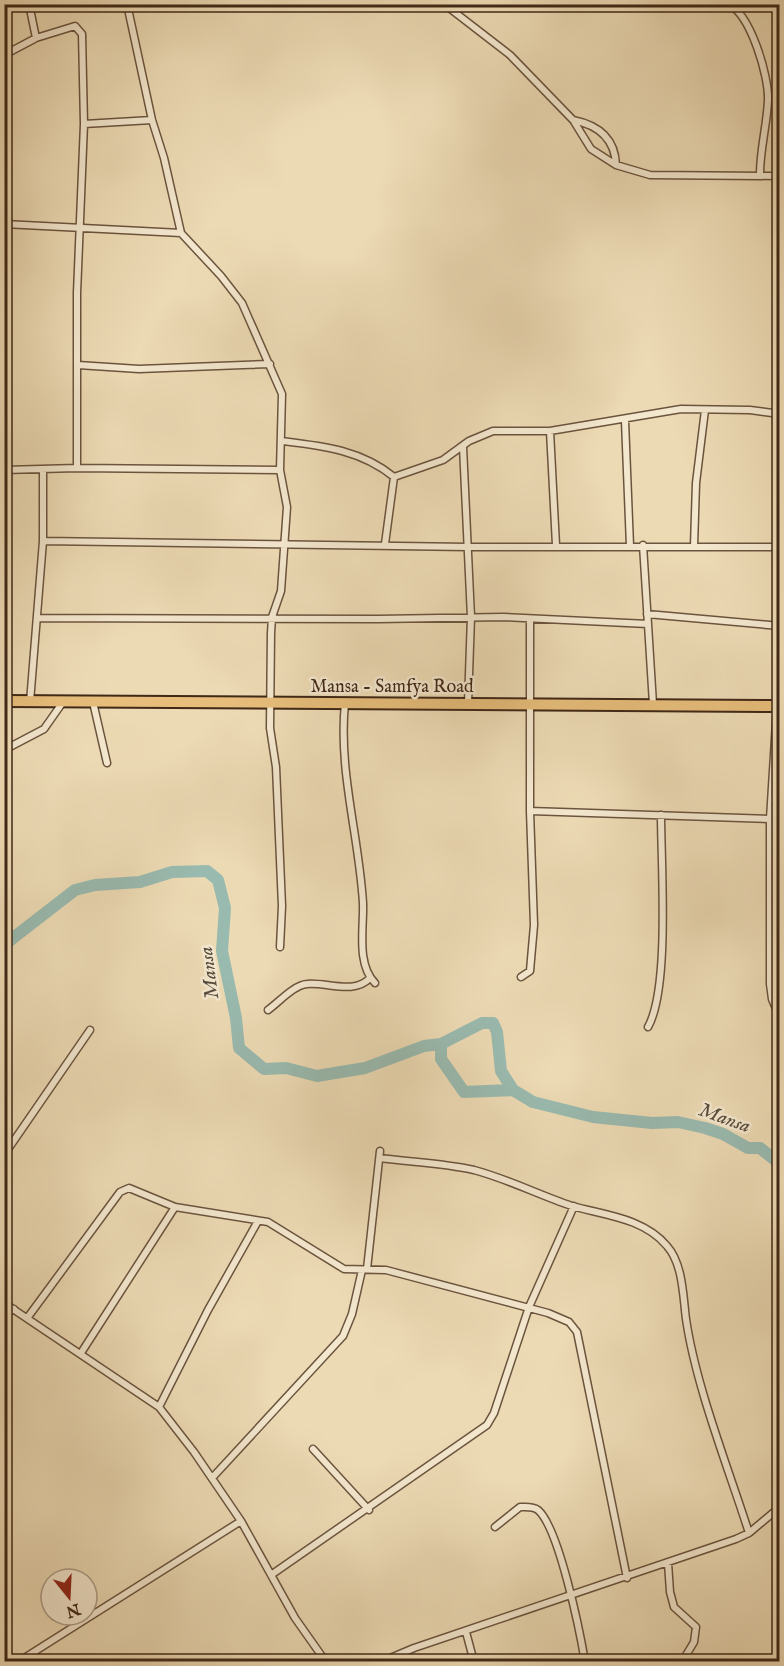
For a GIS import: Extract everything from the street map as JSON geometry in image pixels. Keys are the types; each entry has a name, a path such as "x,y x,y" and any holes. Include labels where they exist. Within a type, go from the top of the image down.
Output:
{"main road":[{"name":"Mansa - Samfya Road","path":"4,702 778,706"}],"street":[{"path":"28,4 36,38"},
{"path":"126,4 152,120 164,159 181,233 236,294 282,394 280,470 287,507 281,591 272,617 270,728 276,767 282,906 280,947"},
{"path":"444,4 510,55 572,119 591,149 616,165 650,175 760,174 780,176"},
{"path":"728,4 742,15 762,64 768,87 760,174"},
{"path":"4,55 36,38 75,26 82,34 84,124 80,226 77,468"},
{"path":"572,119 595,127 604,134 615,152 616,165"},
{"path":"84,124 152,120"},
{"path":"4,225 80,226 122,232 181,233"},
{"path":"78,365 150,369 270,364"},
{"path":"694,546 696,483 705,410"},
{"path":"282,441 332,447 353,453 394,477 443,460 469,441 493,431 550,431 625,421 657,412 750,410 780,414"},
{"path":"625,421 630,546"},
{"path":"550,431 556,545"},
{"path":"463,447 471,617 468,703"},
{"path":"4,470 77,468 280,470"},
{"path":"30,702 43,541 43,470"},
{"path":"385,544 394,477"},
{"path":"43,541 385,544 468,547 643,545 780,547"},
{"path":"643,545 653,704"},
{"path":"647,614 780,626"},
{"path":"36,618 471,617 648,624"},
{"path":"521,977 530,971 533,951 530,619"},
{"path":"4,750 44,729 63,702"},
{"path":"93,702 107,763"},
{"path":"268,1010 296,988 306,984 346,986 372,980 363,943 358,842 344,758 345,702"},
{"path":"778,706 770,819 770,984 772,999 780,1018"},
{"path":"530,811 770,819"},
{"path":"648,1027 656,1007 662,929 661,815"},
{"path":"4,1155 90,1030"},
{"path":"212,1478 343,1336 352,1314 364,1270 380,1155 474,1170 574,1206 618,1216 656,1236 667,1245 675,1258 688,1330 700,1379 749,1533"},
{"path":"28,1317 120,1192 129,1188 175,1207 277,1225 337,1266 386,1270 529,1307 569,1322 577,1332 627,1578"},
{"path":"271,1575 369,1510 487,1425 494,1413 529,1307 574,1206"},
{"path":"81,1353 175,1207"},
{"path":"159,1407 208,1310 258,1221"},
{"path":"4,1303 159,1407 241,1521 304,1632 326,1662"},
{"path":"4,1315 14,1309"},
{"path":"313,1449 369,1510"},
{"path":"495,1527 520,1507 532,1507 539,1511 554,1542 572,1596 585,1662"},
{"path":"381,1662 414,1648 627,1578 749,1533 780,1507"},
{"path":"18,1662 241,1521"},
{"path":"668,1563 670,1592 674,1607 696,1628 694,1642 682,1662"},
{"path":"466,1632 474,1662"}],"waterway":[{"name":"Mansa","path":"4,945 75,890 95,885 140,882 172,872 207,871 218,880 225,908 222,951 236,1018 239,1048 264,1069 286,1068 317,1076 365,1068 424,1046 441,1044 482,1023 493,1023 497,1032 501,1071 513,1090 533,1102 593,1117 652,1123 678,1122 705,1128 723,1134 748,1148 760,1148 780,1164"},
{"name":"Mansa","path":"441,1044 441,1059 464,1092 513,1090"}]}
